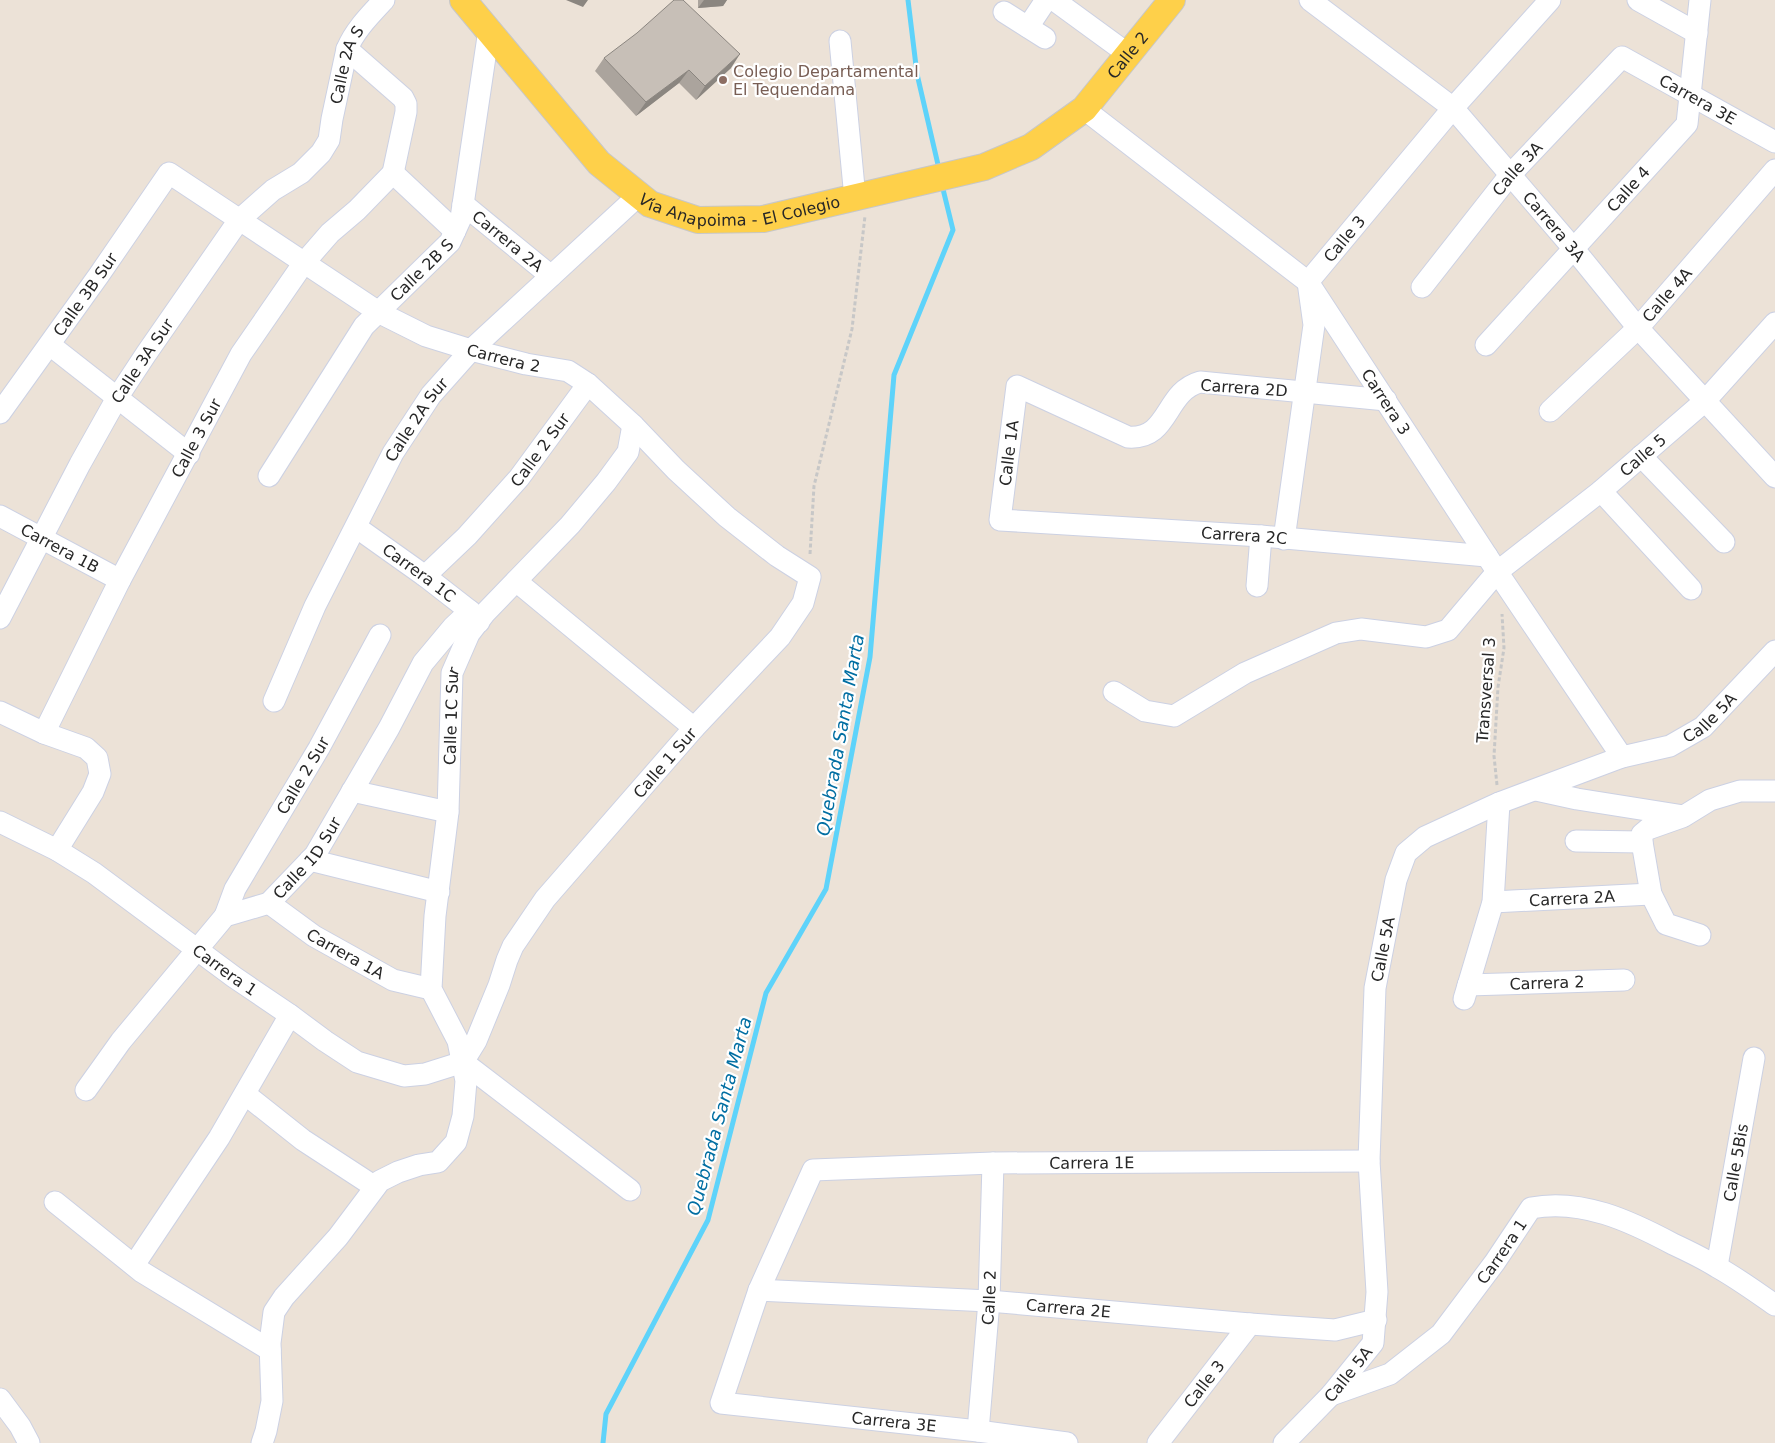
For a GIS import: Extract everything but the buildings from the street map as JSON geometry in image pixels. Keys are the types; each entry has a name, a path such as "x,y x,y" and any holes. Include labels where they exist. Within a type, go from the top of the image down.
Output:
{"main road":[{"name":"Vía Anapoima - El Colegio","path":"463,0 599,163 650,204 698,220 763,219 984,167 1030,147 1084,109"},
{"name":"Calle 2","path":"1084,109 1172,0"}],"street":[{"name":"Calle 2A S","path":"329,140 347,49 359,28 384,0"},
{"path":"1004,12 1036,32 1046,0"},
{"path":"1054,0 1128,54"},
{"name":"Carrera 3A","path":"1310,0 1453,108 1573,248 1638,328 1775,477"},
{"name":"Calle 3","path":"1308,282 1453,108 1550,0"},
{"path":"1638,0 1696,33"},
{"name":"Calle 4","path":"1486,345 1687,124 1700,0"},
{"name":"Calle 2B S","path":"269,476 364,326 380,313 450,242 461,218 489,30"},
{"path":"840,41 861,197"},
{"path":"347,49 403,98 406,104 393,174"},
{"name":"Carrera 3E","path":"1622,58 1775,142"},
{"name":"Calle 3A","path":"1422,287 1510,175 1622,58"},
{"name":"Carrera 3","path":"1084,109 1308,282 1495,569 1622,757"},
{"name":"Calle 3A Sur","path":"0,618 117,398 239,220 273,190 301,173 321,153 329,140"},
{"name":"Calle 4A","path":"1550,411 1638,328 1775,170"},
{"name":"Carrera 2","path":"169,173 303,264 380,313 426,336 526,364 568,370 588,384 633,425 676,470 728,517 777,556 810,577"},
{"name":"Calle 3B Sur","path":"0,414 169,173"},
{"name":"Carrera 2A","path":"393,174 455,231"},
{"name":"Calle 3 Sur","path":"44,733 120,580 242,354 303,264 330,233 357,210 393,174"},
{"name":"Calle 2A Sur","path":"274,701 315,606 394,453 431,395 471,350 639,195"},
{"name":"Carrera 2A","path":"463,204 551,276"},
{"path":"1284,539 1314,325 1308,282"},
{"name":"Calle 5","path":"1114,692 1145,711 1174,716 1245,673 1336,633 1362,629 1426,637 1448,630 1495,569 1601,491 1705,401 1775,323"},
{"path":"50,345 189,454"},
{"name":"Carrera 2D","path":"1017,386 1128,436 1139,438 1153,432 1180,395 1190,385 1200,382 1386,400"},
{"name":"Calle 2 Sur","path":"425,576 467,536 519,478 588,384"},
{"name":"Calle 1A","path":"1000,520 1017,386"},
{"name":"Calle 1C Sur","path":"431,989 435,916 448,812 452,673 470,634 474,617 516,581 570,525 606,482 628,452 633,425"},
{"path":"1641,456 1724,542"},
{"path":"1601,491 1691,590"},
{"name":"Carrera 1B","path":"0,516 120,580"},
{"name":"Carrera 2C","path":"1000,520 1261,536 1495,569"},
{"name":"Carrera 1C","path":"356,527 425,576 474,617"},
{"path":"1257,586 1261,536"},
{"name":"Calle 1 Sur","path":"463,1062 476,1041 514,946 545,899 694,728 780,637 802,602 810,577"},
{"path":"516,581 694,728"},
{"name":"Calle 1D Sur","path":"225,916 269,903 310,860 389,728 423,663 453,627 474,617"},
{"name":"Calle 2 Sur","path":"225,916 236,889 318,748 380,635"},
{"name":"Calle 5A","path":"1284,1443 1331,1395 1373,1343 1377,1292 1369,1161 1374,988 1396,880 1406,853 1425,837 1499,803 1622,757 1670,746 1703,727 1775,651"},
{"path":"0,712 44,733 86,748 97,758 100,774 93,792 58,850"},
{"path":"1536,790 1577,799 1684,816"},
{"path":"1700,935 1666,924 1651,894 1642,834 1648,829 1684,816 1710,800 1740,791 1775,791"},
{"path":"352,792 448,812"},
{"path":"1493,902 1499,803"},
{"name":"Carrera 1","path":"0,822 58,850 94,873 234,977 358,1062 404,1076 425,1074 463,1062"},
{"path":"1576,841 1642,842"},
{"path":"310,860 439,892"},
{"name":"Carrera 2A","path":"1493,902 1651,894"},
{"name":"Carrera 2","path":"1493,902 1466,992 1624,980"},
{"name":"Carrera 1A","path":"269,903 314,936 393,980 431,989"},
{"path":"86,1090 122,1041 225,916"},
{"path":"262,1443 272,1401 270,1350 274,1312 284,1297 338,1237 380,1181 419,1165 438,1162 456,1142 463,1116 466,1081 463,1062 458,1041 431,989"},
{"path":"134,1265 214,1146 290,1015"},
{"name":"Calle 5Bis","path":"1717,1266 1754,1058"},
{"path":"463,1062 630,1190"},
{"path":"245,1094 303,1140 376,1188"},
{"name":"Carrera 1E","path":"759,1290 813,1170 993,1163 1369,1161"},
{"name":"Calle 2","path":"978,1431 989,1301 993,1163"},
{"path":"55,1202 142,1272 270,1350"},
{"name":"Carrera 1","path":"1331,1395 1390,1374 1441,1334 1495,1262 1531,1208 1545,1205 1611,1214 1639,1226 1717,1266 1775,1305"},
{"name":"Carrera 3E","path":"759,1290 721,1403 978,1431 1067,1443"},
{"name":"Carrera 2E","path":"759,1290 989,1301 1335,1330 1376,1320"},
{"name":"Calle 3","path":"1158,1443 1250,1324"},
{"path":"0,1399 20,1426 29,1443"}],"path":[{"path":"810,577 814,486 852,329 861,197"},
{"name":"Transversal 3","path":"1495,569 1504,648 1498,687 1494,756 1499,803"}],"waterway":[{"name":"Quebrada Santa Marta","path":"908,0 917,74 939,169"},
{"name":"Quebrada Santa Marta","path":"603,1443 606,1414 708,1220 766,993 826,889 870,657 894,375 953,230 942,185"}],"place":[{"name":"Colegio Departamental El Tequendama","path":"723,80"}]}
